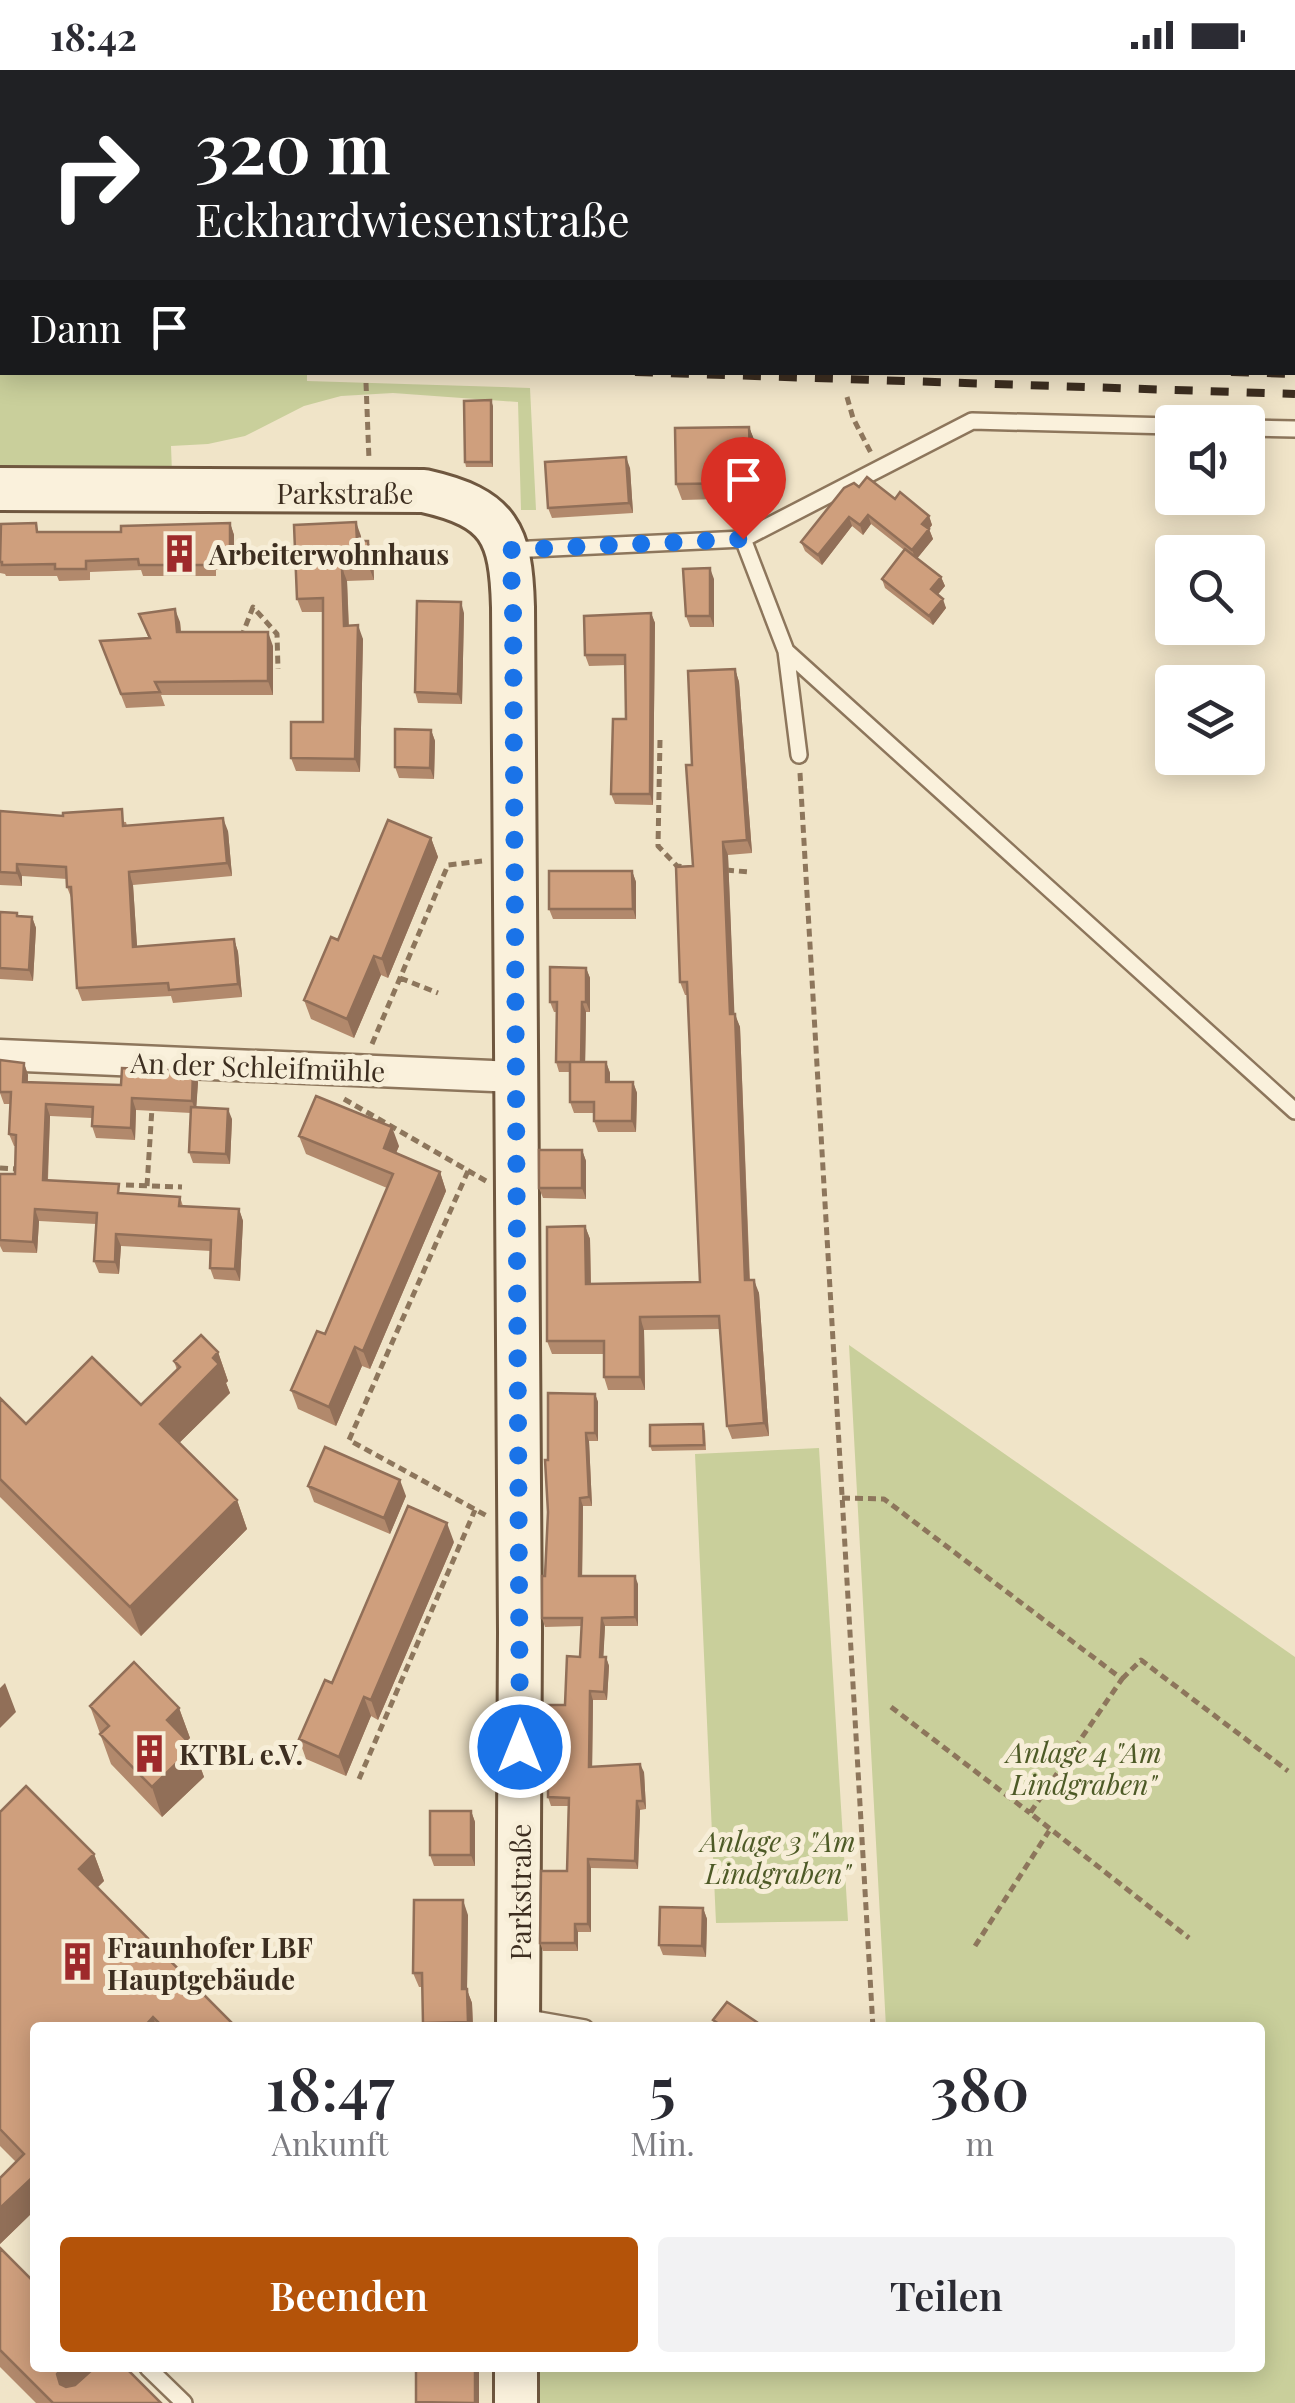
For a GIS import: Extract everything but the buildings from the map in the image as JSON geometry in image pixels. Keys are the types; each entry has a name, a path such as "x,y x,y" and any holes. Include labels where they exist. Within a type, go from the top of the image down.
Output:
{"street":[{"name":"Parkstraße","path":"0,490 424,490 482,514 503,536 510,550 519,1530 518,2022"},
{"name":"An der Schleifmühle","path":"0,1055 516,1077"},
{"path":"516,2372 516,2403"}],"lane":[{"path":"510,550 743,539 972,422 1155,426"},
{"path":"1265,428 1295,429"},
{"path":"743,539 786,651 799,755"},
{"path":"786,651 1295,1112"},
{"path":"152,2372 184,2403"}],"path":[{"path":"366,382 368,420"},
{"path":"847,397 878,468"},
{"path":"224,639 240,639 253,607 277,634 278,670"},
{"path":"660,740 658,846 678,866 695,868"},
{"path":"799,755 873,2022"},
{"path":"368,1070 370,1049 448,865 514,856"},
{"path":"713,869 749,872"},
{"path":"400,978 438,993"},
{"path":"339,1096 516,1198"},
{"path":"147,1186 151,1110 160,1098"},
{"path":"0,1168 17,1169"},
{"path":"468,1171 350,1440 475,1510 519,1530"},
{"path":"126,1185 182,1188"},
{"path":"842,1498 884,1499 1122,1679"},
{"path":"359,1779 475,1510"},
{"path":"1030,1813 1122,1679 1141,1660 1288,1771"},
{"path":"891,1707 1189,1938"},
{"path":"974,1946 1049,1831"}],"green space":[{"path":"0,375 307,375 307,381 530,388 536,510 521,510 518,402 393,393 341,396 304,406 245,436 171,446 172,473 0,474"},
{"name":"Anlage 4 \"Am Lindgraben\"","path":"849,1345 1295,1657 1295,2403 531,2403 532,2372 1265,2372 1265,2022 886,2022"},
{"name":"Anlage 3 \"Am Lindgraben\"","path":"819,1448 848,1921 716,1923 695,1454"}],"railway":[{"path":"725,375 1295,394"}],"place":[{"name":"Arbeiterwohnhaus","path":"179,553"},
{"name":"KTBL e.V.","path":"149,1753"},
{"name":"Fraunhofer LBF Hauptgebäude","path":"77,1962"}],"route":[{"path":"520,1747 510,550 743,539"}]}
